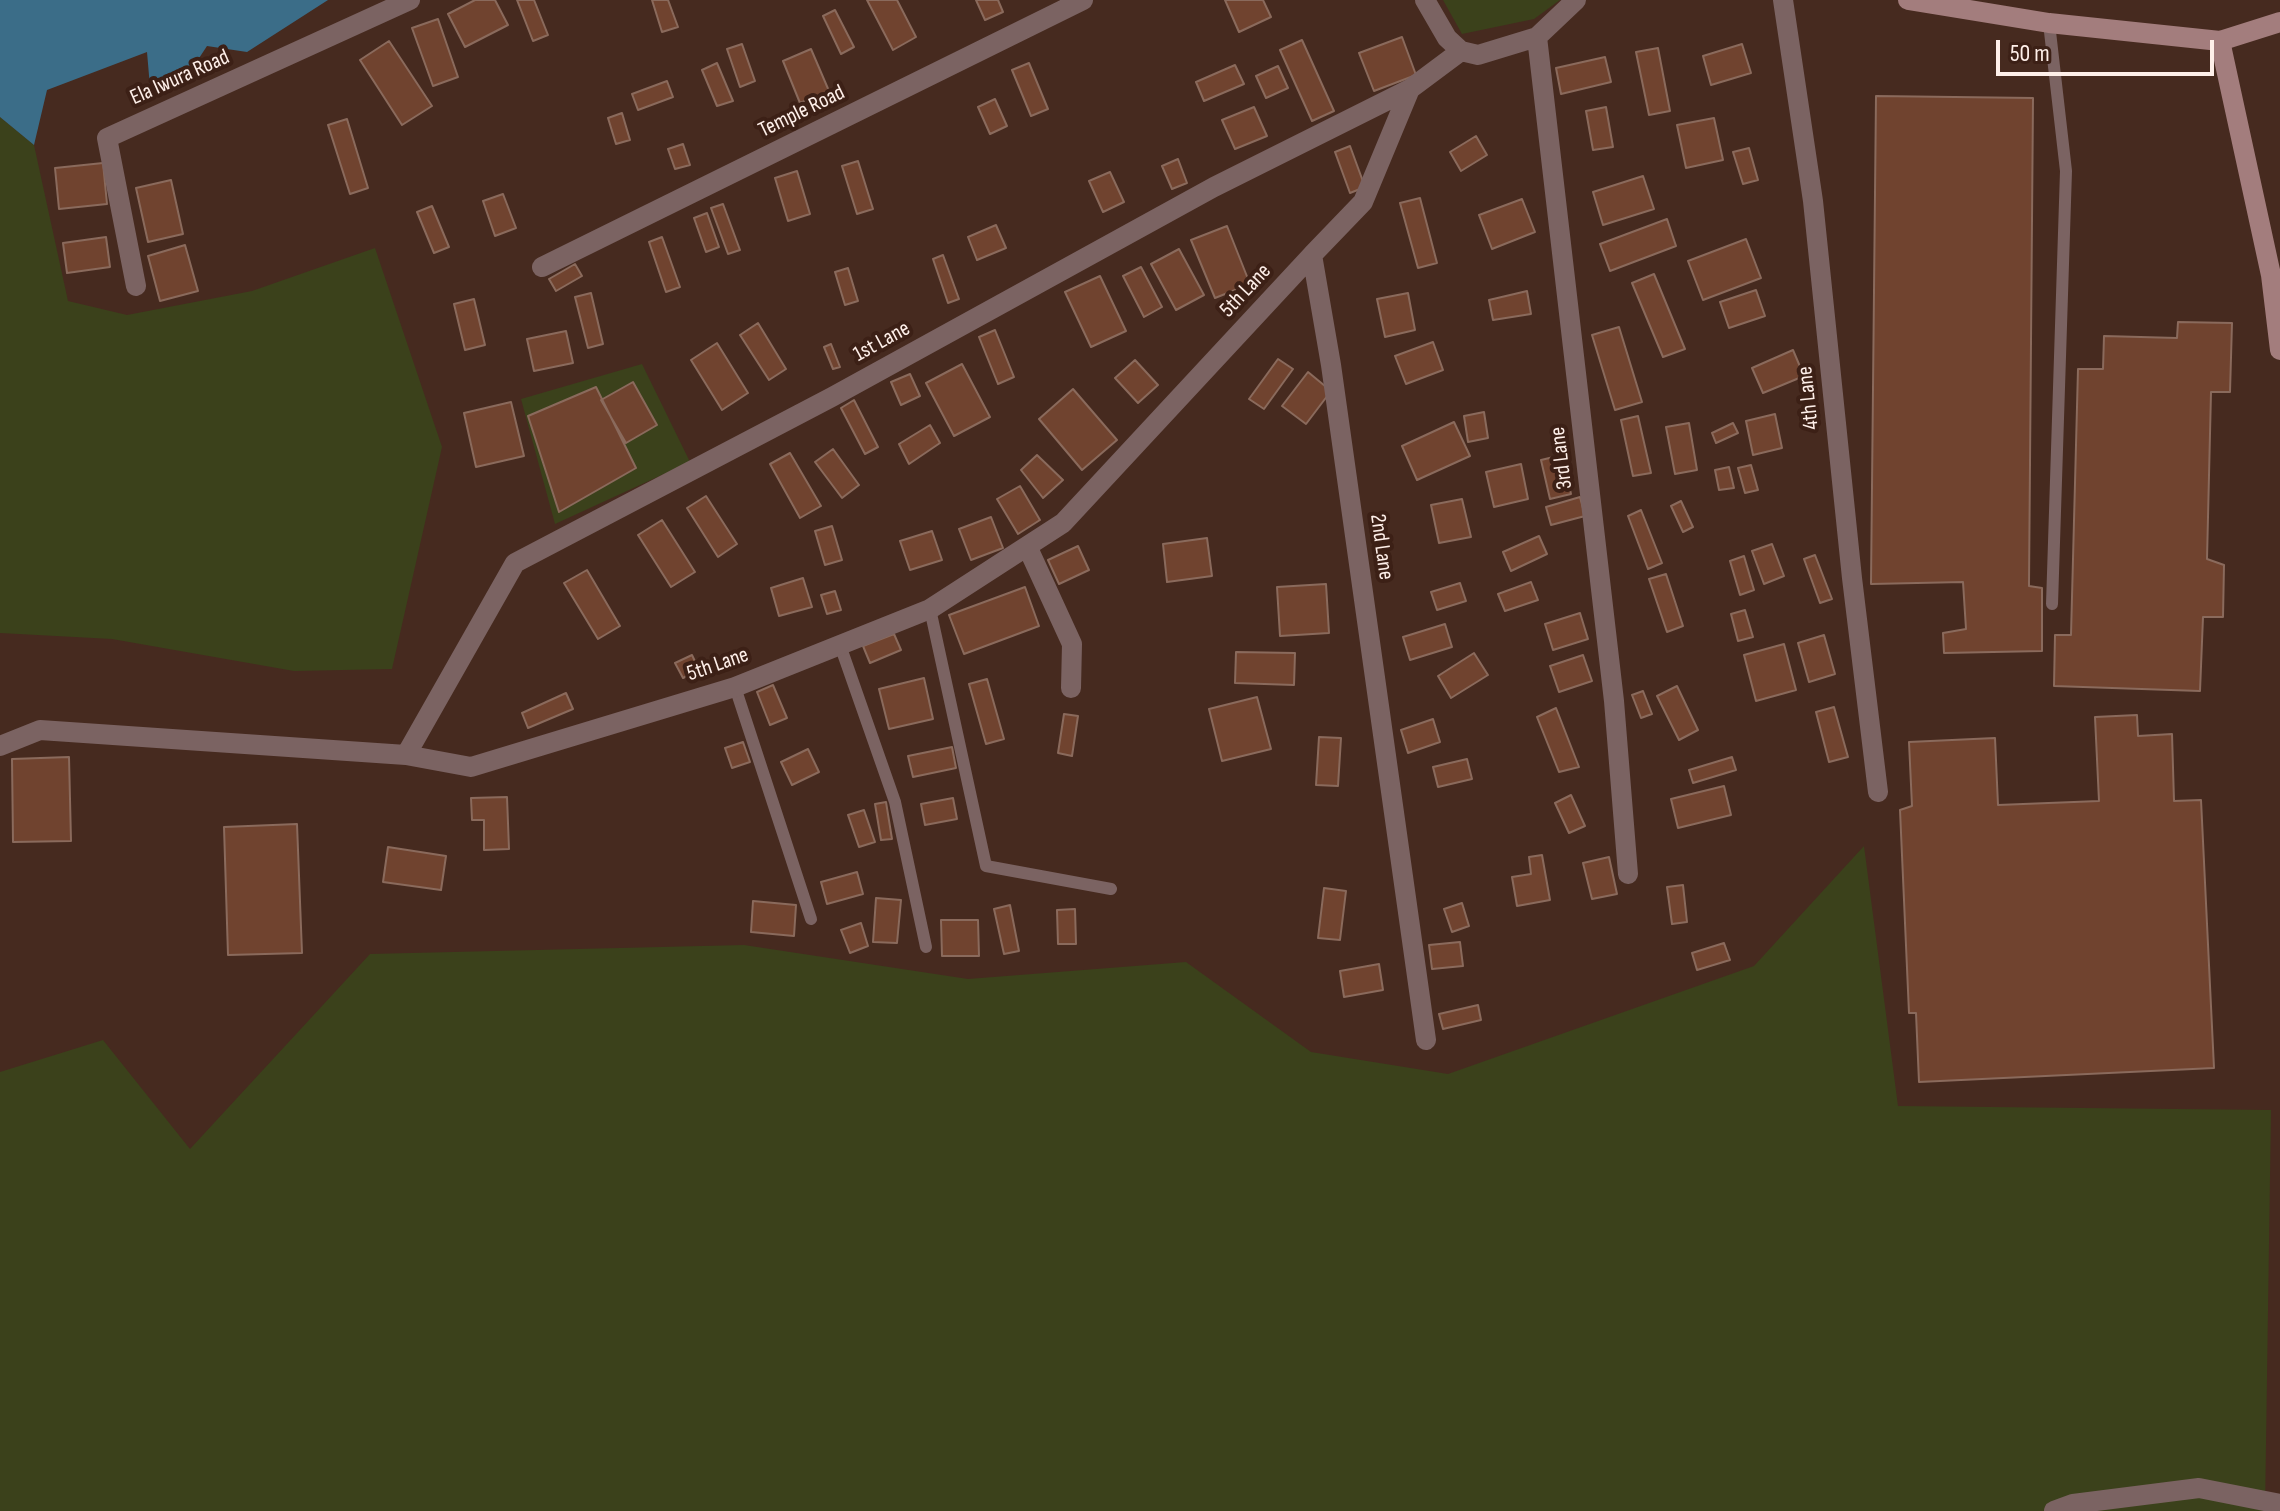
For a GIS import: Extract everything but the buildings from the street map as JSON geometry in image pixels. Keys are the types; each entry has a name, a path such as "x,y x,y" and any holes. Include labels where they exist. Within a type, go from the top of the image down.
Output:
{"street":[{"name":"Ela Iwura Road","path":"136,286 107,138 410,0"},
{"name":"Temple Road","path":"542,267 1083,0"},
{"path":"1425,0 1447,38 1461,51 1478,55 1537,37 1576,0"},
{"name":"4th Lane","path":"1783,0 1813,201 1852,578 1878,792"},
{"path":"1908,0 2049,23 2220,41 2280,22"},
{"name":"3rd Lane","path":"1537,37 1614,701 1628,874"},
{"path":"2220,41 2271,275 2280,350"},
{"name":"1st Lane","path":"406,755 515,563 832,397 1214,187 1410,89 1461,51"},
{"path":"1312,255 1363,202 1410,89"},
{"name":"5th Lane","path":"0,746 40,730 406,755 471,767 735,687 930,609 1063,523 1312,255"},
{"name":"2nd Lane","path":"1312,255 1331,365 1426,1040"},
{"path":"1027,546 1072,644 1071,688"},
{"path":"2054,1511 2073,1504 2199,1488 2280,1504"}],"lane":[{"path":"2049,23 2066,171 2052,604"},
{"path":"930,609 986,866 1111,889"},
{"path":"840,645 895,802 926,947"},
{"path":"735,687 811,919"}],"green space":[{"path":"1443,0 1560,0 1534,19 1462,34"},
{"path":"0,117 34,145 68,301 127,315 252,291 375,248 442,447 392,669 294,671 112,639 0,633"},
{"path":"642,364 690,462 555,524 521,399"},
{"path":"1864,846 1898,1106 2271,1110 2265,1511 0,1511 0,1072 103,1040 190,1149 370,954 744,945 968,979 1186,962 1311,1052 1448,1074 1754,966"}],"water":[{"path":"0,0 328,0 247,52 207,46 184,81 150,87 147,52 47,90 34,145 0,117"}]}
